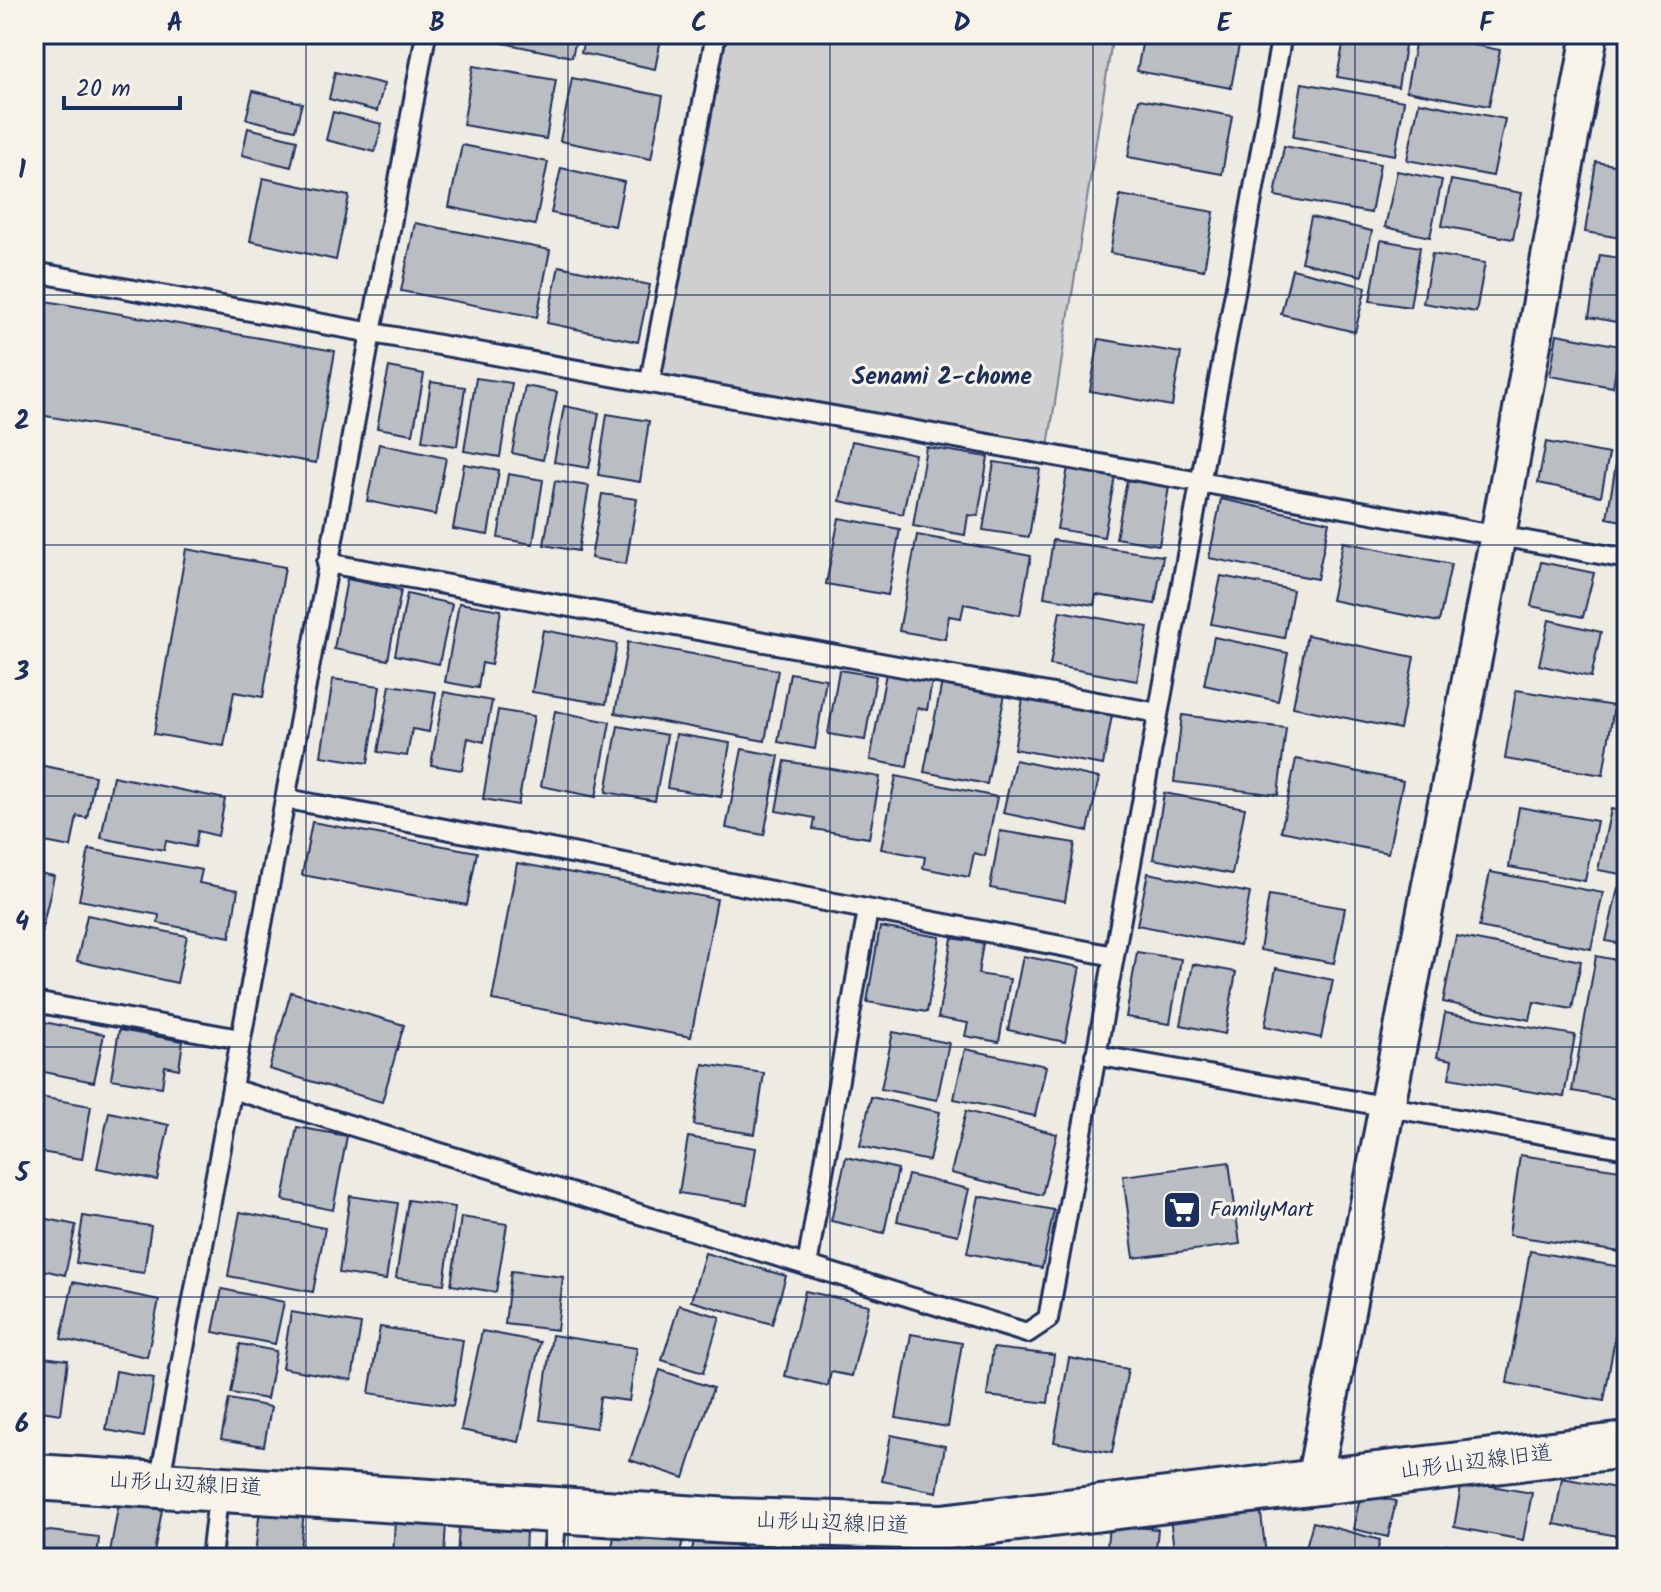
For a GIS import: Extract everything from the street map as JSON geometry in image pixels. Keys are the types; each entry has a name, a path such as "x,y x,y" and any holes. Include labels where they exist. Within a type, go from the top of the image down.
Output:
{"street":[{"path":"1314,1481 1498,535 1590,34"},
{"name":"山形山辺線旧道","path":"34,1477 731,1521 942,1527 1627,1445"}],"lane":[{"path":"159,1484 426,34"},
{"path":"650,381 716,34"},
{"path":"232,1089 1027,1333 1048,1319 1282,34"},
{"path":"34,272 1627,559"},
{"path":"327,563 1158,713"},
{"path":"287,799 1114,956"},
{"path":"807,1266 868,910"},
{"path":"34,1002 240,1039"},
{"path":"1095,1055 1627,1149"},
{"path":"211,1558 219,1487"},
{"path":"553,1558 557,1509"}],"shaded area":[{"path":"716,34 1113,34 1047,453 650,381"}],"building":[{"path":"495,34 577,34 572,57 493,41"},
{"path":"585,34 662,34 655,69 581,53"},
{"path":"1144,34 1241,34 1231,88 1137,71"},
{"path":"1345,34 1407,34 1398,87 1337,77"},
{"path":"1417,34 1500,50 1489,106 1406,91"},
{"path":"473,66 556,80 546,139 463,125"},
{"path":"335,72 384,84 377,111 329,99"},
{"path":"572,78 663,96 651,159 560,141"},
{"path":"1302,83 1404,101 1395,155 1293,137"},
{"path":"253,91 302,103 295,130 246,119"},
{"path":"1139,99 1232,116 1222,174 1128,157"},
{"path":"1419,102 1505,119 1493,176 1407,160"},
{"path":"333,112 382,124 375,152 326,140"},
{"path":"248,128 297,140 291,167 242,155"},
{"path":"462,145 548,162 535,225 449,207"},
{"path":"1284,146 1380,164 1371,213 1275,196"},
{"path":"1596,162 1627,167 1627,239 1585,232"},
{"path":"561,168 624,182 615,226 551,213"},
{"path":"1397,171 1442,180 1430,237 1385,227"},
{"path":"263,178 349,196 336,260 250,241"},
{"path":"1451,180 1522,193 1513,239 1442,226"},
{"path":"1120,195 1214,212 1204,270 1110,253"},
{"path":"1311,217 1372,231 1362,276 1301,262"},
{"path":"415,223 550,250 537,317 401,291"},
{"path":"1381,240 1420,247 1410,307 1370,301"},
{"path":"1432,254 1485,263 1476,312 1423,303"},
{"path":"1600,255 1627,259 1627,324 1589,317"},
{"path":"559,266 650,285 638,342 547,323"},
{"path":"1292,269 1366,287 1355,332 1281,314"},
{"path":"34,299 335,351 316,463 34,414"},
{"path":"1557,334 1620,346 1613,387 1550,376"},
{"path":"1099,339 1181,353 1172,406 1090,391"},
{"path":"389,367 424,374 413,434 377,428"},
{"path":"476,378 512,383 500,457 464,451"},
{"path":"431,382 465,387 457,446 422,441"},
{"path":"525,386 557,392 543,460 512,453"},
{"path":"1627,393 1627,437 1618,435"},
{"path":"564,406 599,413 589,468 554,462"},
{"path":"607,414 649,421 640,482 598,475"},
{"path":"852,441 915,454 903,514 840,501"},
{"path":"1546,442 1609,454 1601,496 1538,483"},
{"path":"379,444 446,458 435,515 367,501"},
{"path":"1619,446 1627,448 1627,522 1607,518"},
{"path":"926,447 988,457 978,516 968,515 965,535 913,526"},
{"path":"994,462 1040,469 1029,537 983,530"},
{"path":"464,464 499,470 488,535 453,529"},
{"path":"1068,467 1115,476 1104,537 1057,529"},
{"path":"508,474 543,480 533,544 498,538"},
{"path":"1127,480 1169,487 1159,545 1116,538"},
{"path":"555,481 589,486 578,551 544,545"},
{"path":"602,494 637,499 626,564 591,558"},
{"path":"1221,499 1329,522 1317,579 1209,558"},
{"path":"839,518 900,529 888,595 826,584"},
{"path":"917,535 1031,556 1020,615 964,604 961,618 949,616 945,639 899,631"},
{"path":"1053,540 1163,556 1155,604 1096,595 1094,605 1044,597"},
{"path":"1343,542 1451,564 1439,622 1331,600"},
{"path":"186,549 285,567 263,697 234,692 224,746 154,734"},
{"path":"1541,562 1594,573 1583,617 1531,606"},
{"path":"1221,576 1293,590 1284,638 1211,624"},
{"path":"347,579 401,590 388,660 334,649"},
{"path":"407,594 452,604 439,664 395,655"},
{"path":"459,603 501,610 491,665 482,663 478,688 445,682"},
{"path":"1060,611 1148,627 1137,681 1050,665"},
{"path":"1549,620 1601,632 1591,677 1539,665"},
{"path":"543,630 617,644 606,704 532,692"},
{"path":"1307,635 1414,657 1400,729 1293,707"},
{"path":"1214,637 1288,653 1278,701 1204,685"},
{"path":"628,642 778,670 765,741 615,713"},
{"path":"839,670 876,676 865,740 828,734"},
{"path":"790,673 826,679 815,749 778,742"},
{"path":"886,673 932,681 927,710 917,708 907,767 870,760"},
{"path":"333,679 380,686 368,763 321,756"},
{"path":"942,682 1005,694 987,784 924,772"},
{"path":"390,685 436,692 429,732 412,729 407,756 378,752"},
{"path":"1516,690 1614,706 1603,775 1505,759"},
{"path":"444,692 492,701 484,742 468,738 462,770 431,765"},
{"path":"1023,699 1112,715 1103,765 1014,749"},
{"path":"498,710 534,716 518,805 483,799"},
{"path":"555,711 610,722 596,797 541,786"},
{"path":"1182,715 1286,728 1278,795 1174,782"},
{"path":"618,726 667,735 655,801 606,792"},
{"path":"676,734 730,743 721,797 667,788"},
{"path":"742,749 779,756 764,835 726,828"},
{"path":"1296,759 1403,781 1388,853 1281,831"},
{"path":"1015,760 1099,778 1088,831 1003,813"},
{"path":"785,761 880,777 869,838 813,829 815,818 776,811"},
{"path":"39,765 95,776 87,818 77,816 71,847 34,840 34,787"},
{"path":"113,776 225,799 218,836 198,831 195,847 166,841 164,850 101,838"},
{"path":"896,776 997,797 985,856 974,853 969,877 923,868 925,857 881,849"},
{"path":"1164,793 1245,808 1232,874 1153,859"},
{"path":"1519,807 1597,821 1585,881 1509,867"},
{"path":"1611,809 1627,812 1627,875 1598,870"},
{"path":"312,822 477,852 467,905 302,875"},
{"path":"1000,831 1075,843 1065,901 990,888"},
{"path":"89,849 202,870 199,883 238,890 230,937 158,923 159,915 79,900"},
{"path":"517,863 717,899 691,1037 492,1000"},
{"path":"34,872 54,876 41,934 34,933"},
{"path":"1490,872 1603,893 1591,949 1479,927"},
{"path":"1148,873 1250,893 1240,945 1137,925"},
{"path":"1618,888 1627,890 1627,945 1606,941"},
{"path":"1269,895 1345,908 1334,963 1260,950"},
{"path":"87,915 187,936 177,983 77,961"},
{"path":"880,927 940,937 927,1012 867,1002"},
{"path":"1456,936 1581,961 1572,1009 1534,1002 1530,1020 1443,1002"},
{"path":"952,938 983,943 978,974 1010,979 999,1042 965,1036 968,1023 938,1018"},
{"path":"1137,952 1181,959 1170,1024 1126,1017"},
{"path":"1023,956 1080,967 1065,1042 1008,1030"},
{"path":"1596,956 1627,962 1627,1079 1623,1100 1572,1091"},
{"path":"1193,964 1236,972 1225,1034 1181,1025"},
{"path":"1276,968 1333,980 1321,1038 1265,1026"},
{"path":"291,992 404,1025 382,1102 269,1069"},
{"path":"1445,1013 1575,1035 1564,1097 1449,1078 1452,1060 1437,1057"},
{"path":"34,1020 104,1034 94,1082 34,1070"},
{"path":"119,1030 183,1041 179,1069 165,1066 162,1087 111,1079"},
{"path":"893,1032 949,1043 937,1100 881,1089"},
{"path":"965,1049 1046,1066 1035,1116 954,1099"},
{"path":"703,1064 764,1073 755,1134 694,1125"},
{"path":"34,1096 91,1106 82,1159 34,1151"},
{"path":"871,1097 940,1112 929,1161 860,1146"},
{"path":"966,1111 1057,1134 1042,1195 951,1173"},
{"path":"109,1112 169,1125 157,1180 97,1168"},
{"path":"297,1127 347,1136 333,1210 283,1200"},
{"path":"688,1137 756,1148 747,1204 679,1193"},
{"path":"1520,1155 1627,1171 1627,1253 1509,1235"},
{"path":"846,1157 898,1169 884,1233 831,1221"},
{"name":"FamilyMart","path":"1229,1162 1240,1244 1134,1258 1123,1176"},
{"path":"908,1175 969,1189 958,1235 897,1221"},
{"path":"350,1196 398,1203 386,1280 339,1273"},
{"path":"979,1196 1054,1210 1042,1268 967,1253"},
{"path":"34,1200 41,1202 38,1217 76,1225 65,1275 34,1268"},
{"path":"408,1200 455,1207 444,1284 396,1278"},
{"path":"240,1212 325,1228 313,1292 228,1276"},
{"path":"83,1216 151,1226 144,1273 76,1263"},
{"path":"461,1217 507,1224 496,1292 451,1285"},
{"path":"1530,1251 1627,1268 1604,1401 1507,1383"},
{"path":"705,1253 786,1276 772,1324 691,1301"},
{"path":"511,1271 563,1277 557,1330 505,1324"},
{"path":"73,1282 159,1300 147,1357 61,1339"},
{"path":"222,1289 284,1302 275,1344 213,1332"},
{"path":"805,1291 869,1305 852,1376 831,1372 828,1386 785,1376"},
{"path":"679,1305 720,1317 703,1373 662,1360"},
{"path":"291,1312 361,1324 352,1380 282,1368"},
{"path":"380,1327 463,1340 453,1406 369,1393"},
{"path":"482,1331 540,1342 519,1442 461,1430"},
{"path":"911,1334 962,1343 948,1427 896,1418"},
{"path":"552,1335 637,1348 629,1401 600,1397 596,1428 540,1420"},
{"path":"240,1344 276,1351 267,1399 231,1393"},
{"path":"993,1348 1054,1355 1048,1403 987,1396"},
{"path":"34,1356 68,1360 61,1414 34,1410"},
{"path":"1069,1358 1128,1369 1112,1453 1054,1442"},
{"path":"660,1370 713,1388 684,1478 630,1460"},
{"path":"116,1371 154,1378 144,1437 106,1430"},
{"path":"229,1399 271,1407 264,1446 221,1439"},
{"path":"891,1435 945,1446 937,1492 882,1481"},
{"path":"1562,1478 1627,1490 1623,1537 1554,1524"},
{"path":"1462,1481 1532,1493 1523,1540 1454,1527"},
{"path":"1361,1494 1396,1501 1388,1537 1353,1529"},
{"path":"119,1502 162,1510 153,1558 109,1558"},
{"path":"1260,1506 1266,1555 1175,1558 1170,1517"},
{"path":"260,1507 304,1512 299,1558 255,1556"},
{"path":"395,1519 446,1522 444,1558 393,1558"},
{"path":"1313,1522 1380,1540 1376,1558 1303,1558"},
{"path":"1109,1525 1158,1529 1155,1558 1106,1558"},
{"path":"459,1526 526,1529 525,1558 457,1558"},
{"path":"616,1526 683,1539 679,1558 610,1558"},
{"path":"34,1529 99,1537 97,1558 34,1558"},
{"path":"695,1537 743,1547 740,1558 690,1558"},
{"path":"1446,1545 1515,1558 1443,1558"}],"place":[{"name":"FamilyMart","path":"1182,1210"}],"district":[{"name":"Senami 2-chome","path":"942,377"}]}
